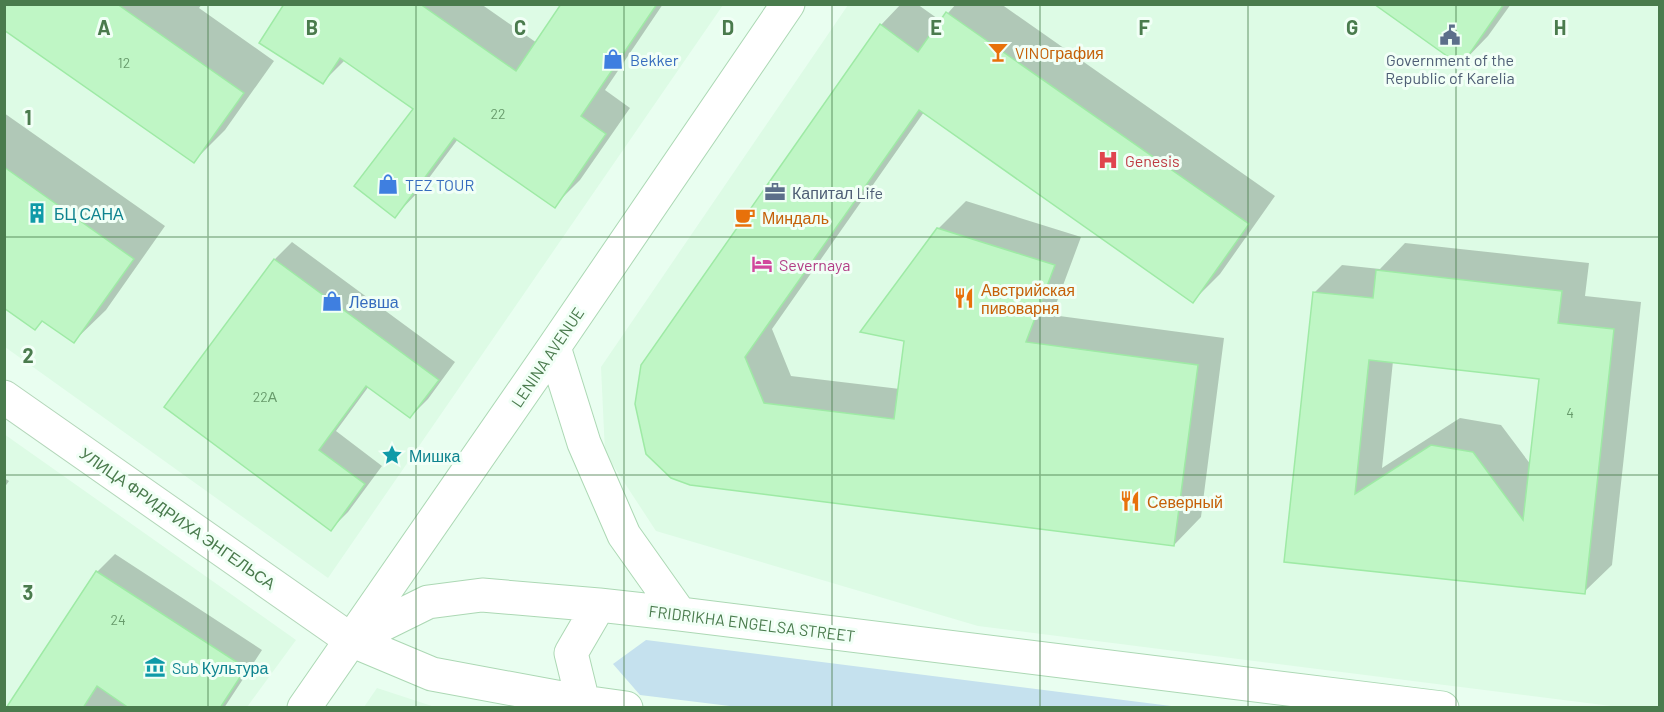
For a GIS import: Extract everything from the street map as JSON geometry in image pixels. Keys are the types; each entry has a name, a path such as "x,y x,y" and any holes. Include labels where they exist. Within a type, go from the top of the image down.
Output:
{"main road":[{"name":"LENINA AVENUE","path":"304,708 789,4"},
{"path":"554,347 584,442 624,536 680,614"},
{"name":"УЛИЦА ФРИДРИХА ЭНГЕЛЬСА","path":"4,397 351,640"},
{"name":"FRIDRIKHA ENGELSA STREET","path":"351,640 428,602 482,595 680,614 1442,708"},
{"path":"583,702 571,653 599,605"},
{"path":"351,640 432,674 626,708"}],"shaded area":[{"path":"5,5 723,5 328,578 5,347"},
{"path":"848,5 1659,5 1659,707 1619,707 978,626 656,531 605,453 601,367"},
{"path":"4,434 296,640 247,707 5,707"},
{"path":"646,640 1179,707 746,708 640,695 613,664"},
{"path":"377,688 435,707 364,707"}],"building":[{"path":"4,4 117,4 244,93 194,163 4,30"},
{"path":"284,4 420,4 516,71 561,4 657,4 581,116 606,134 555,208 454,138 395,218 354,186 413,109 340,58 323,84 259,43"},
{"name":"Government of the Republic of Karelia","path":"1374,4 1504,4 1461,66"},
{"name":"Severnaya","path":"946,12 1249,224 1193,303 919,110 745,357 764,403 894,419 904,341 860,332 937,228 1055,265 1026,342 1198,365 1174,546 690,485 671,478 646,454 635,404 641,365 880,24 918,52"},
{"name":"БЦ САНА","path":"4,167 134,259 74,343 42,321 35,330 4,308"},
{"path":"274,259 439,380 410,418 366,386 319,450 365,484 331,531 164,407"},
{"path":"1376,270 1562,291 1558,323 1614,329 1585,594 1284,562 1313,292 1373,298","holes":["1369,360 1539,379 1523,520 1473,452 1431,445 1355,494"]},
{"path":"96,571 246,668 220,708 129,708 97,686 83,708 6,708"}],"place":[{"name":"Government of the Republic of Karelia","path":"1450,35"},
{"name":"VINOграфия","path":"998,52"},
{"name":"Bekker","path":"613,59"},
{"name":"Genesis","path":"1108,160"},
{"name":"TEZ TOUR","path":"388,184"},
{"name":"Капитал Life","path":"775,192"},
{"name":"БЦ САНА","path":"37,213"},
{"name":"Миндаль","path":"745,217"},
{"name":"Severnaya","path":"762,264"},
{"name":"Австрийская пивоварня","path":"964,298"},
{"name":"Левша","path":"332,301"},
{"name":"Мишка","path":"392,455"},
{"name":"Северный","path":"1130,501"},
{"name":"Sub Культура","path":"155,667"}]}
